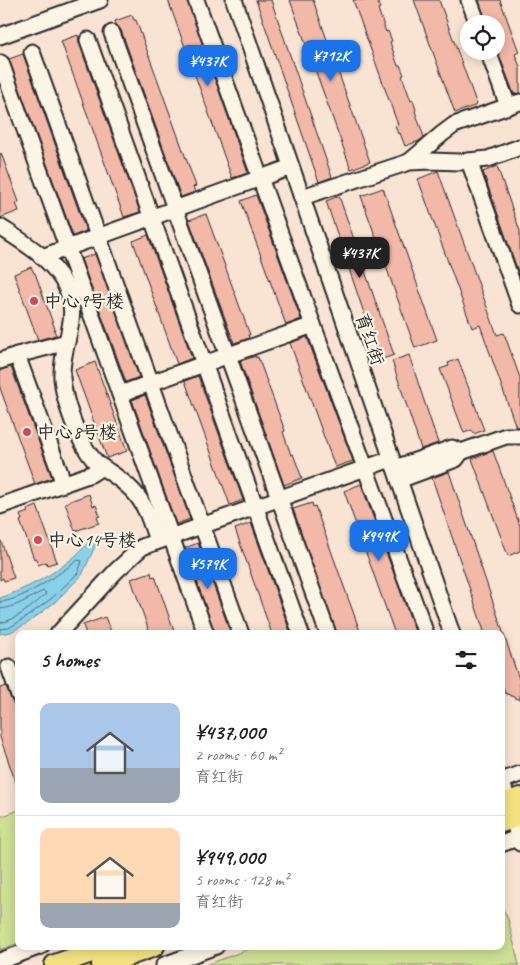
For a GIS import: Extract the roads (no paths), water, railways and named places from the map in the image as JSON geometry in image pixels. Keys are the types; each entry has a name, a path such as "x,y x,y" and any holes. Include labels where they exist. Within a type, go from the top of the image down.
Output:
{"main road":[{"path":"55,965 97,950"},
{"path":"102,965 143,950"}],"street":[{"path":"0,36 100,0"},
{"path":"196,0 425,630"},
{"name":"育红街","path":"234,0 451,630"},
{"path":"469,0 475,15"},
{"path":"112,33 327,630"},
{"path":"88,40 300,630"},
{"path":"32,52 240,630"},
{"path":"409,162 454,125 514,104 492,60"},
{"path":"2,63 120,394 164,538 204,630"},
{"path":"302,197 409,162 431,160 459,162 488,159 520,148"},
{"path":"468,161 520,304"},
{"path":"42,258 291,167"},
{"path":"0,227 36,252 64,282 69,294 72,318 70,332 64,349 62,377 69,409 86,449 97,463 131,489 140,499 164,538"},
{"path":"120,394 313,325"},
{"path":"0,361 67,342"},
{"path":"17,355 64,484"},
{"path":"62,630 132,554 142,547 365,468 395,469 456,459 461,452 506,436 520,436"},
{"path":"0,506 91,474 102,467"},
{"path":"9,667 15,683"},
{"path":"505,779 520,774"},
{"path":"505,792 520,839 505,843"},
{"path":"0,961 30,950"},
{"path":"164,965 205,950"}],"water":[{"path":"93,537 97,542 82,575 55,602 28,623 11,632 0,634 0,598 48,576 77,555"}],"place":[{"name":"中心9号楼","path":"34,301"},
{"name":"中心8号楼","path":"27,432"},
{"name":"中心14号楼","path":"38,540"}]}
